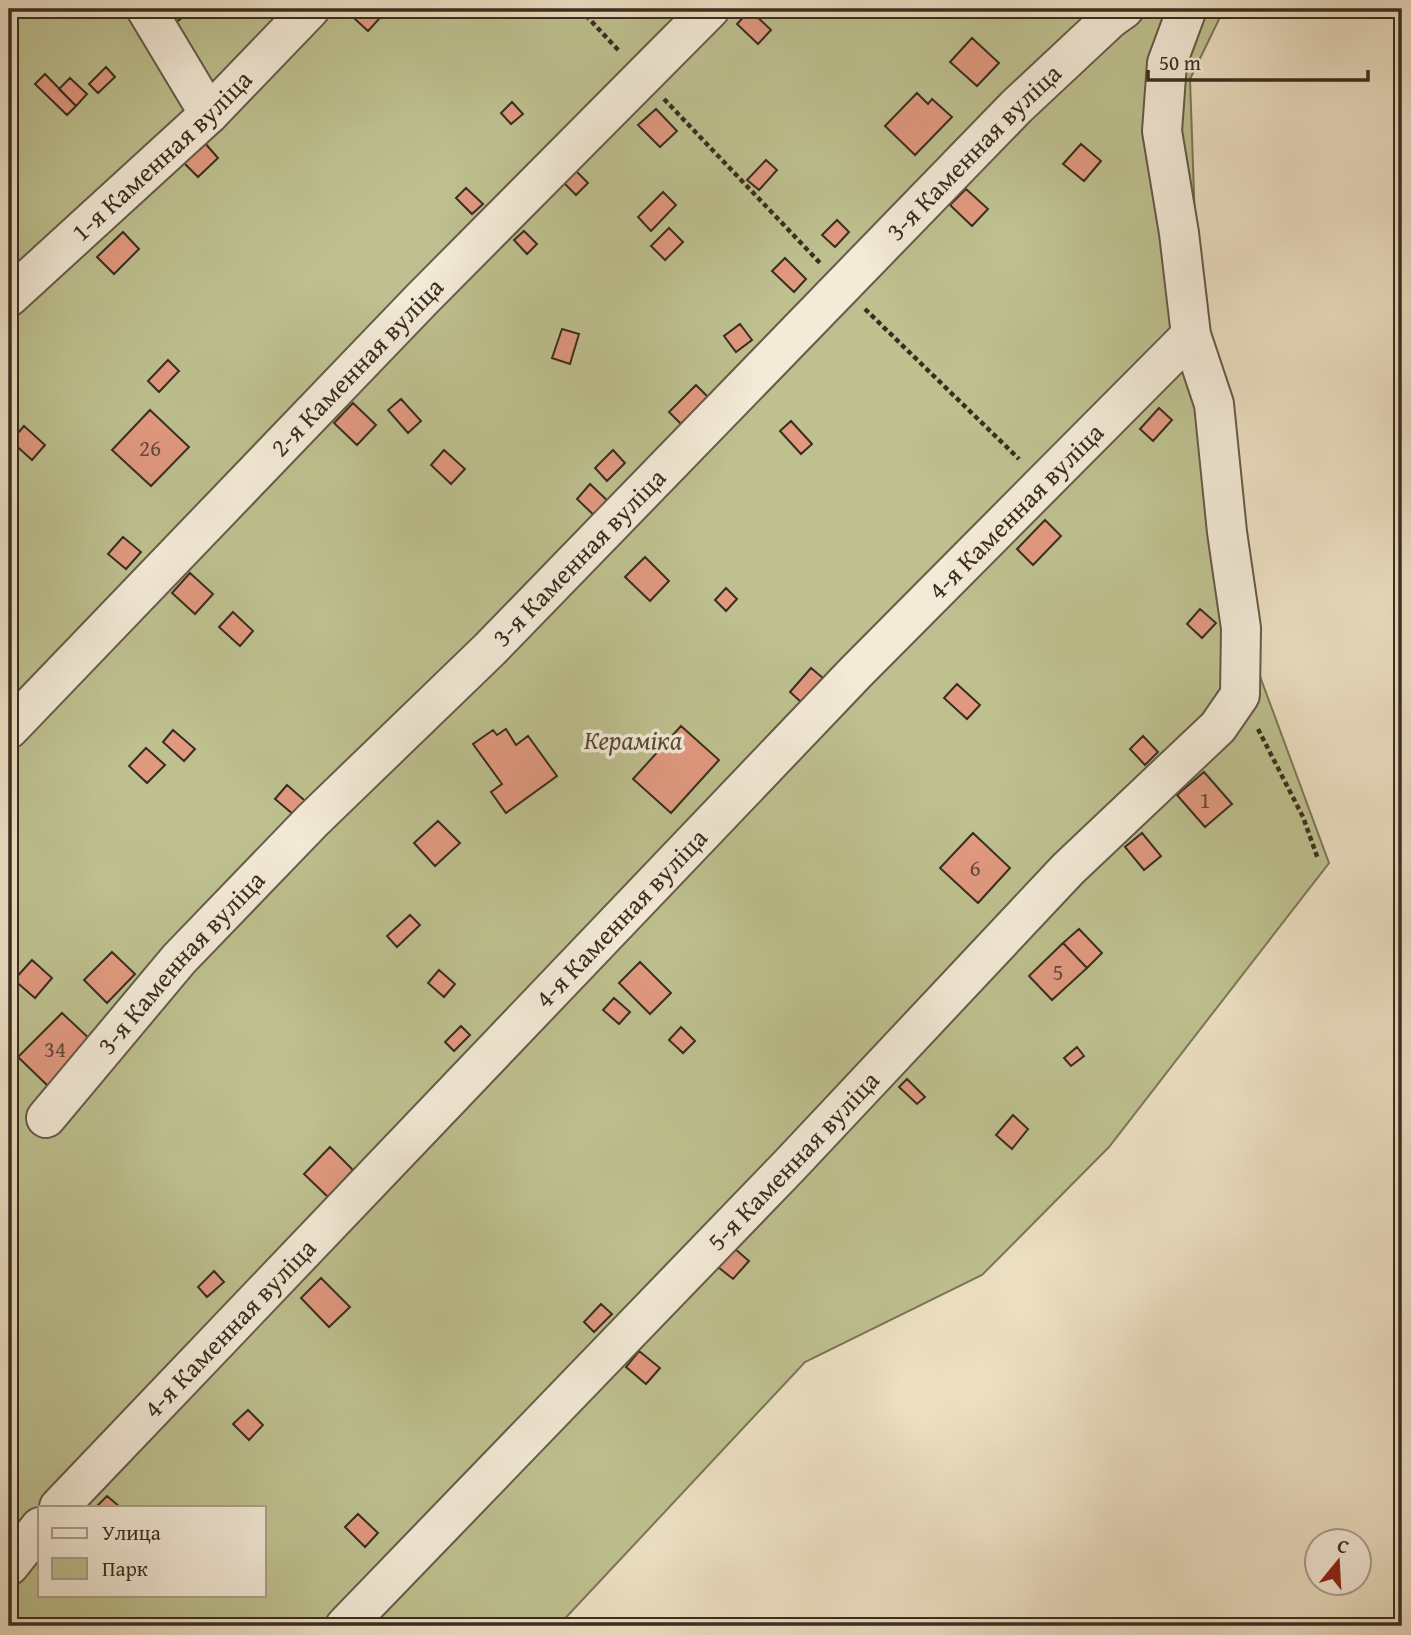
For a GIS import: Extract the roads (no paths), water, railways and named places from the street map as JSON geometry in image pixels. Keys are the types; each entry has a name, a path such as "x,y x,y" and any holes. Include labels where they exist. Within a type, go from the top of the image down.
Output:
{"street":[{"path":"146,9 209,114"},
{"name":"1-я Каменная вуліца","path":"12,288 209,114 310,9"},
{"name":"2-я Каменная вуліца","path":"9,729 422,299 710,9"},
{"name":"3-я Каменная вуліца","path":"47,1118 179,959 313,820 490,649 1017,106 1110,19 1125,9"},
{"path":"1186,9 1167,63 1162,131 1179,233 1191,335"},
{"name":"4-я Каменная вуліца","path":"60,1506 856,672 1191,335"},
{"name":"5-я Каменная вуліца","path":"345,1626 789,1166 1069,869 1219,727 1240,695 1241,628 1227,532 1214,404 1191,335"},
{"path":"9,1566 38,1530"}],"park label":[{"name":"Кераміка","path":"633,740"}]}
